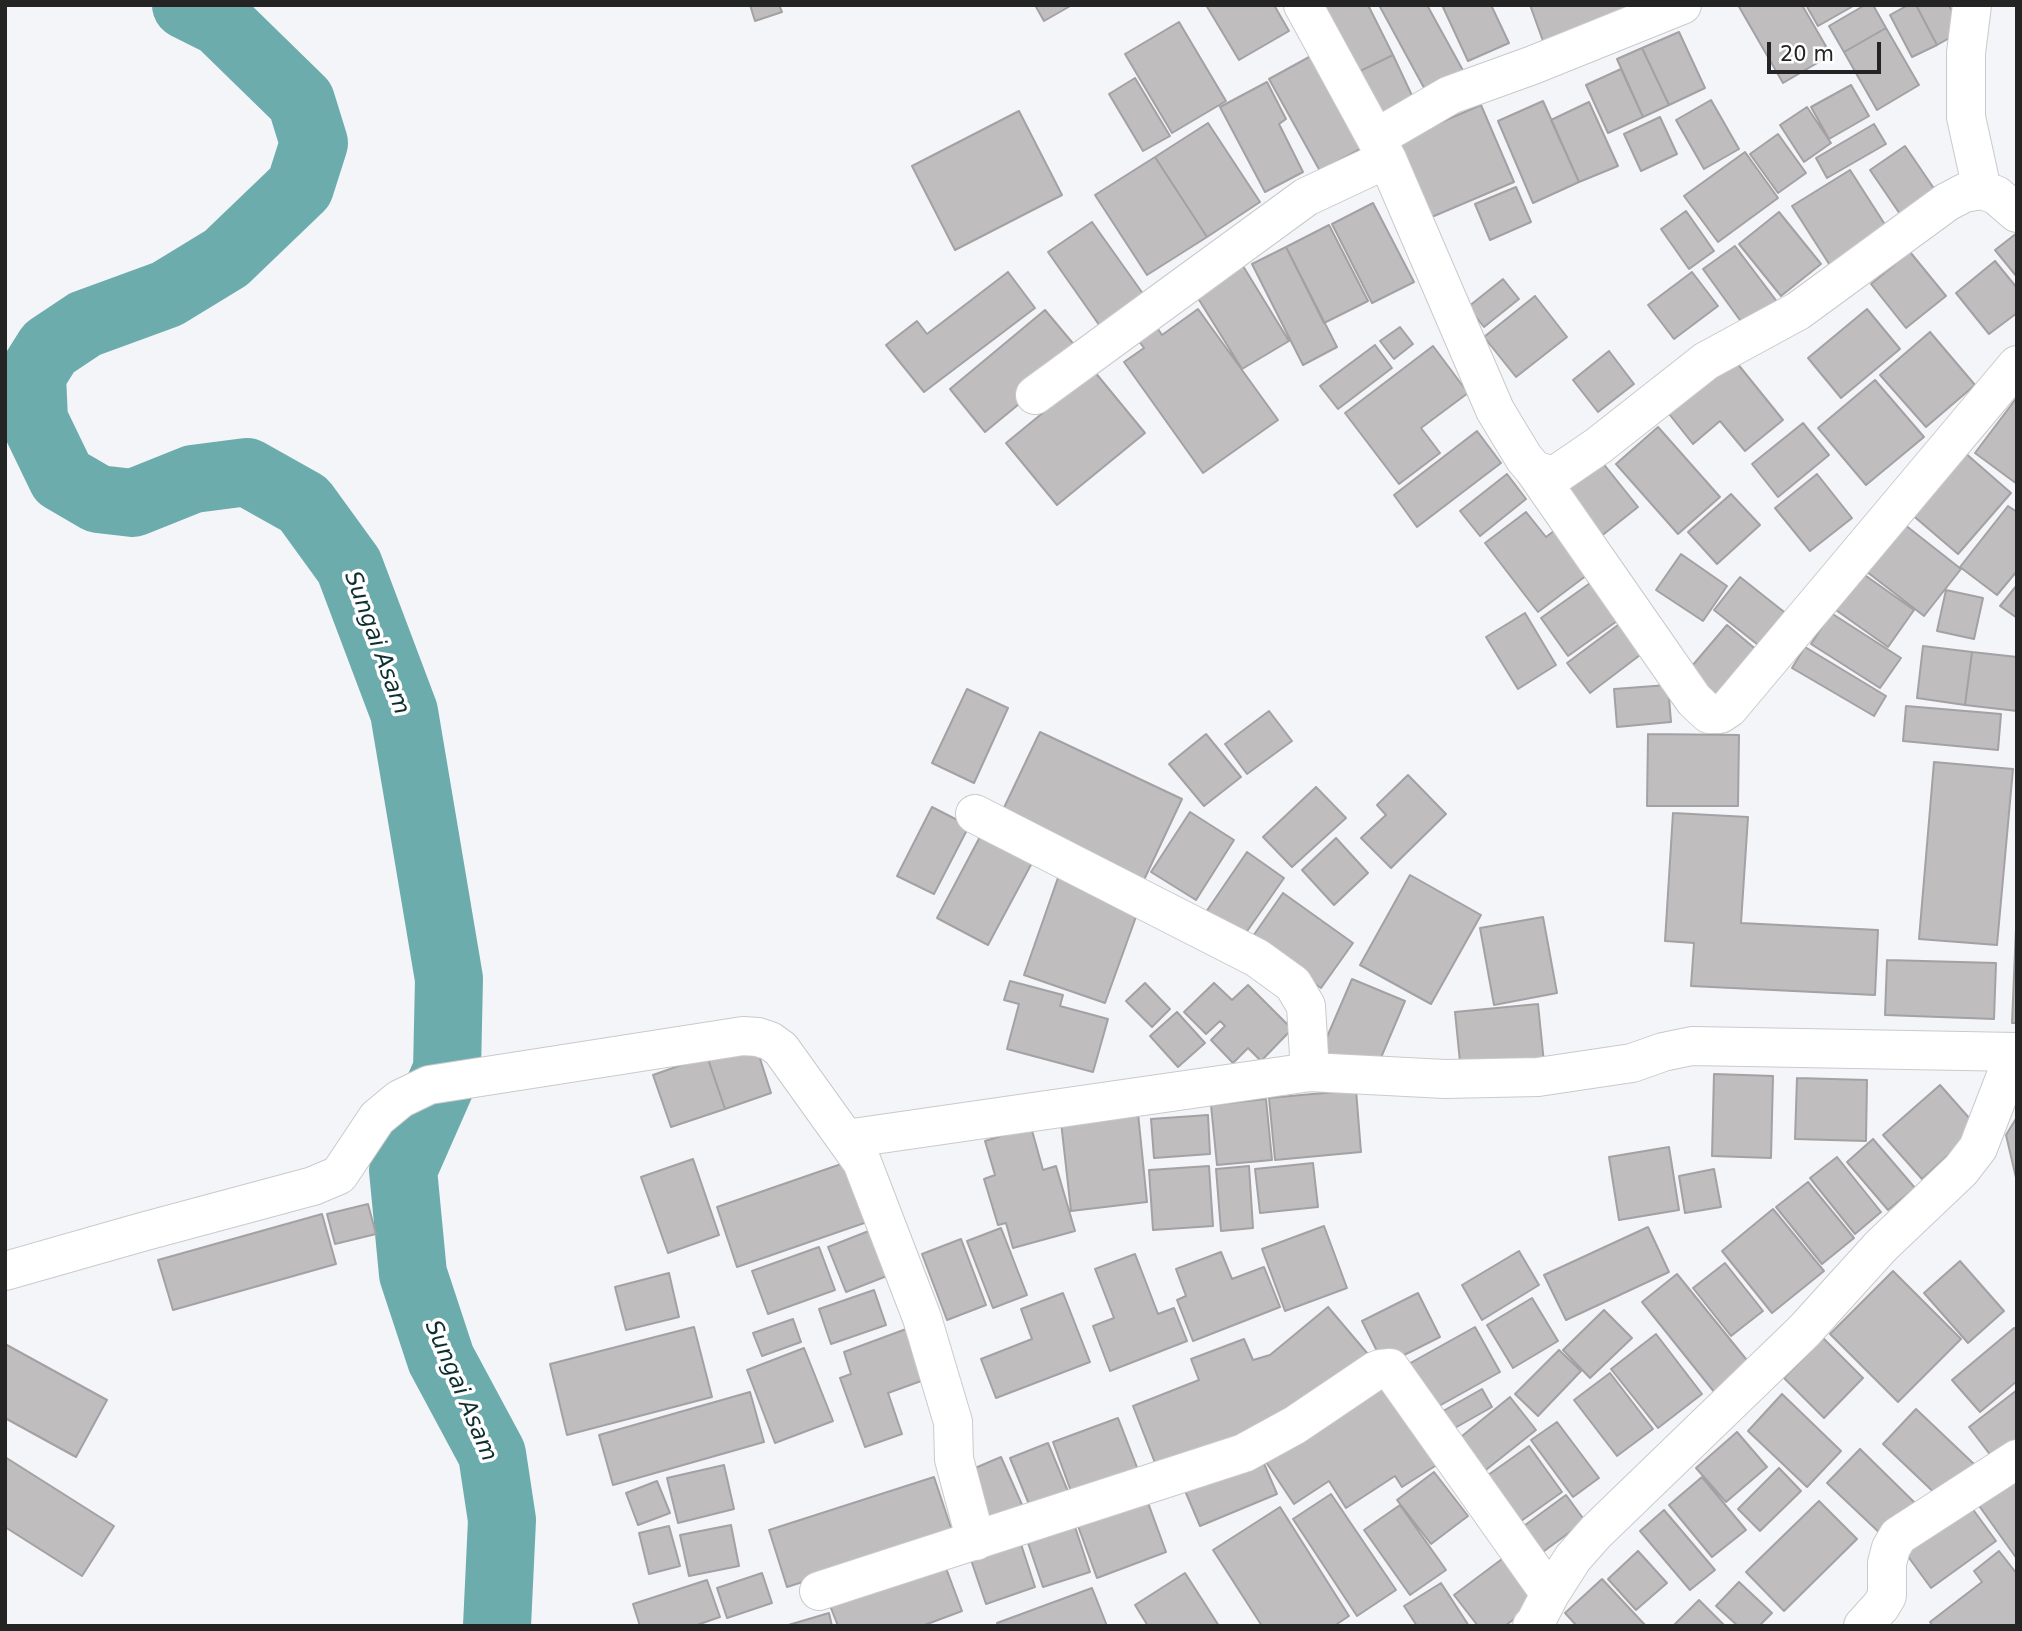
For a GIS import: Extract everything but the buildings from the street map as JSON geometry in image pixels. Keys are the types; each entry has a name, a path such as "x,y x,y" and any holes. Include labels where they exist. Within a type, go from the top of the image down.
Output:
{"street":[{"path":"1303,5 1381,149 1495,410 1524,458 1694,700 1709,714 1720,714 1729,708 2017,365"},
{"path":"1035,395 1306,197 1381,149 1450,95 1682,5"},
{"path":"1972,5 1966,53 1966,117 1982,190"},
{"path":"1534,470 1557,474 1598,446 1706,361 1798,312 1947,202 1964,193 1982,190 1996,195 2017,213"},
{"path":"975,814 1256,958 1293,984 1306,1006 1310,1072"},
{"path":"5,1271 142,1231 313,1186 339,1175 377,1118 400,1099 429,1086 743,1036 758,1037 781,1049 862,1162 922,1318 953,1422 954,1459 976,1541"},
{"path":"819,1591 1244,1453 1295,1425 1375,1371 1390,1368 1538,1617 1573,1558 1596,1532 1804,1331 1881,1246 1961,1170 1978,1148 2016,1052 1692,1046 1663,1052 1632,1063 1538,1077 1445,1079 1310,1072 846,1139"},
{"path":"1863,1626 1887,1596 1887,1563 1898,1536 2017,1459"}],"waterway":[{"name":"Sungai Asam","path":"186,5 220,22 301,101 314,143 300,187 226,258 167,294 85,324 49,348 32,375 34,420 62,478 98,499 133,503 193,479 247,472 304,504 349,566 404,712 449,979 447,1070 403,1170 413,1274 441,1359 492,1454 502,1520 497,1626"}]}
